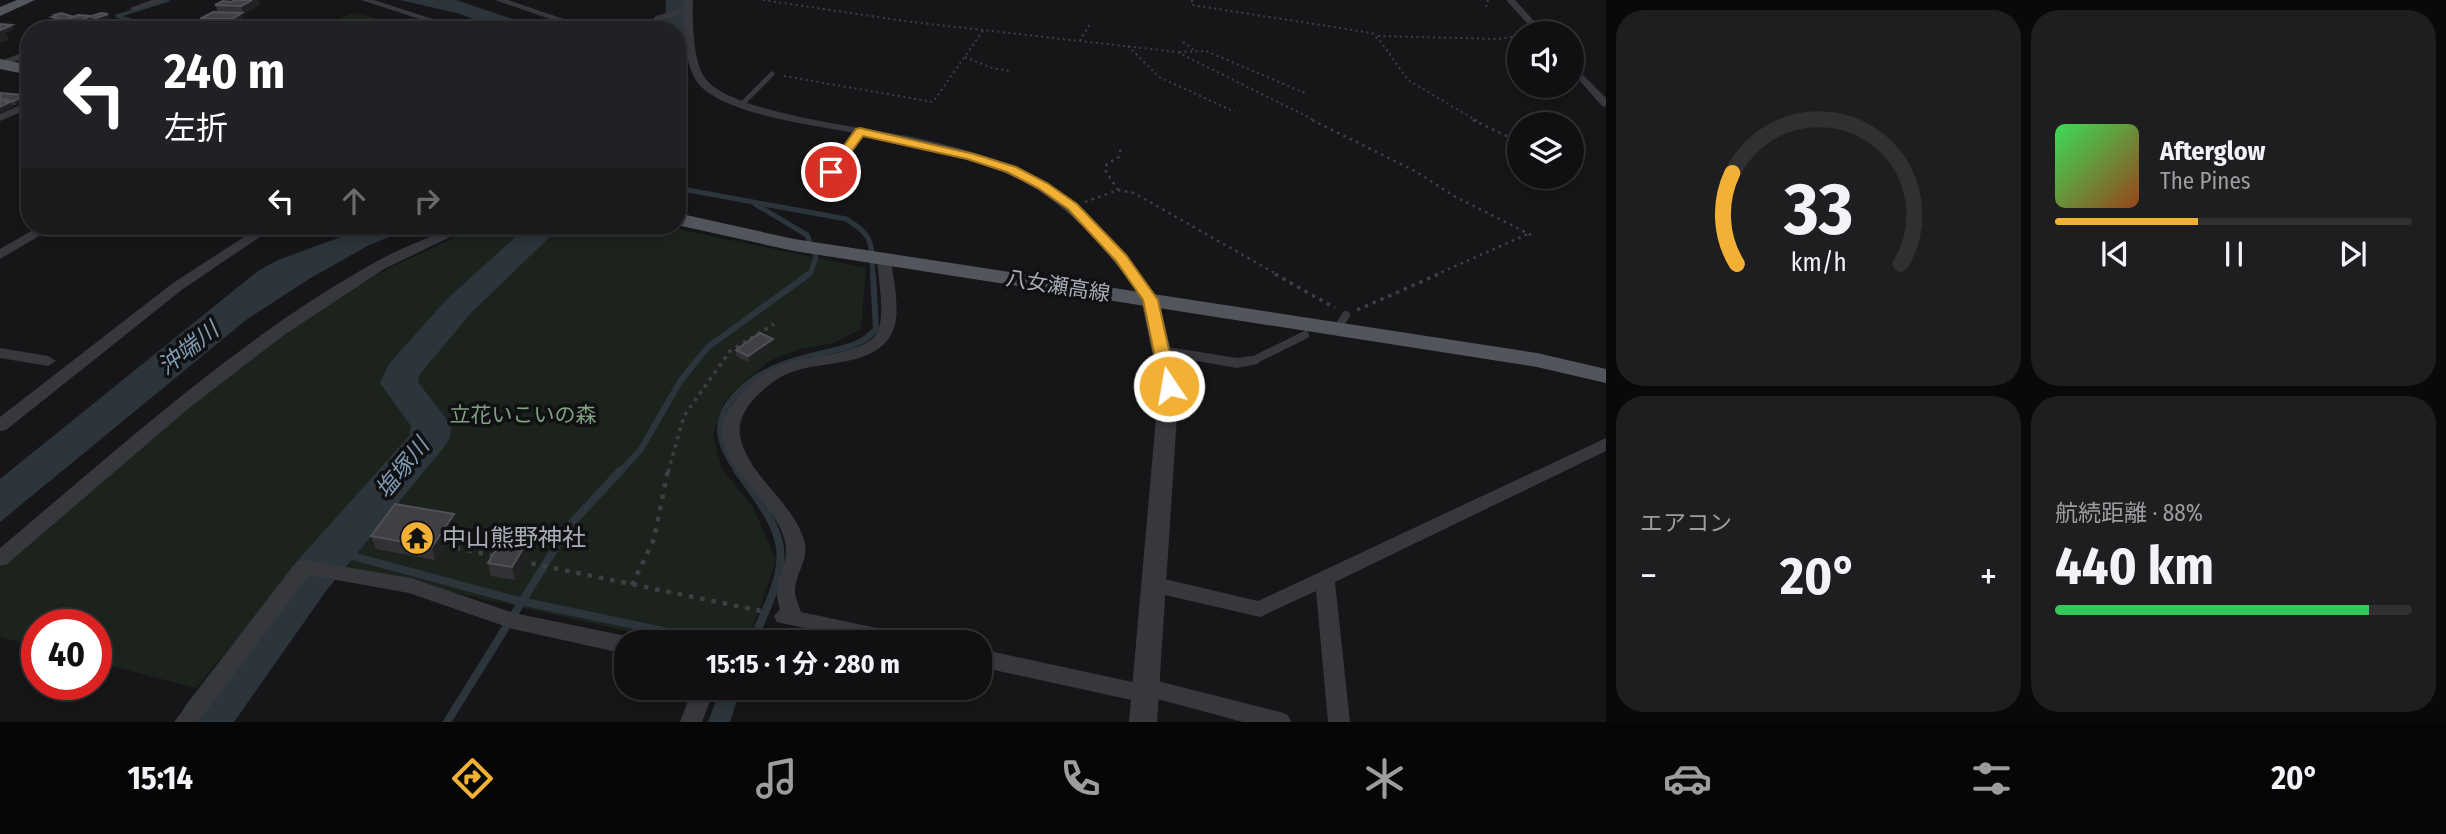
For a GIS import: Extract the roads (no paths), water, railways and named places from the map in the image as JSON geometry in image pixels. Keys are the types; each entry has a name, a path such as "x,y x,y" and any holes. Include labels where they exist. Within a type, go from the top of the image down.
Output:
{"main road":[{"path":"0,12 29,0"},
{"path":"0,64 21,68"},
{"name":"八女瀬高線","path":"686,221 793,245 1150,300 1341,322 1606,376"}],"street":[{"path":"134,8 161,0"},
{"path":"365,0 434,21"},
{"path":"499,0 564,21"},
{"path":"1510,0 1530,21"},
{"path":"654,21 666,13 688,5 699,80 718,94 780,115 970,156 1011,170 1043,185 1073,206 1121,258 1150,300 1169,386 1143,722"},
{"path":"0,64 21,56"},
{"path":"1584,80 1606,104"},
{"path":"0,118 21,108"},
{"path":"831,172 860,132"},
{"path":"0,255 34,235"},
{"path":"0,426 178,286 255,235"},
{"path":"0,559 219,378 287,326 381,265 446,235"},
{"path":"849,630 788,617 785,592 797,559 793,537 779,507 736,455 730,431 734,412 760,384 779,372 801,364 862,352 878,344 886,331 884,259"},
{"path":"1162,351 1237,363 1252,361"},
{"path":"0,353 47,361"},
{"path":"1152,584 1260,609 1606,444"},
{"path":"185,722 304,567 411,586 513,621 614,642"},
{"path":"1325,578 1339,722"},
{"path":"992,660 1146,690 1280,722"},
{"path":"691,722 700,700"}],"lane":[{"path":"742,104 772,74"},
{"path":"1252,361 1306,335"}],"water":[{"path":"400,0 456,0 518,21 477,21 461,14"},
{"name":"沖端川","path":"346,235 394,235 369,245 309,279 246,320 0,522 0,479 258,271 278,260"},
{"path":"716,700 737,700 730,722 708,722"}],"waterway":[{"path":"132,21 117,16 168,0"},
{"name":"塩塚川","path":"676,0 676,21"},
{"path":"686,190 846,219 862,231 870,242 873,275"},
{"path":"755,204 807,235 816,257 811,272 806,275"},
{"name":"塩塚川","path":"204,722 309,579 430,438 431,425 399,383 402,372 459,306 536,235"},
{"path":"620,472 641,449 681,380 708,347 809,274"},
{"path":"738,472 727,455 721,438 721,421 729,403 748,383 771,369 852,346 871,335 876,329 873,274"},
{"path":"522,601 569,526 621,470"},
{"path":"737,470 769,517 780,553 774,590 757,630"},
{"path":"334,551 522,601"},
{"path":"447,722 522,601"},
{"path":"522,601 658,630"}],"place":[{"name":"中山熊野神社","path":"417,538"}],"park label":[{"name":"立花いこいの森","path":"523,415"}]}
